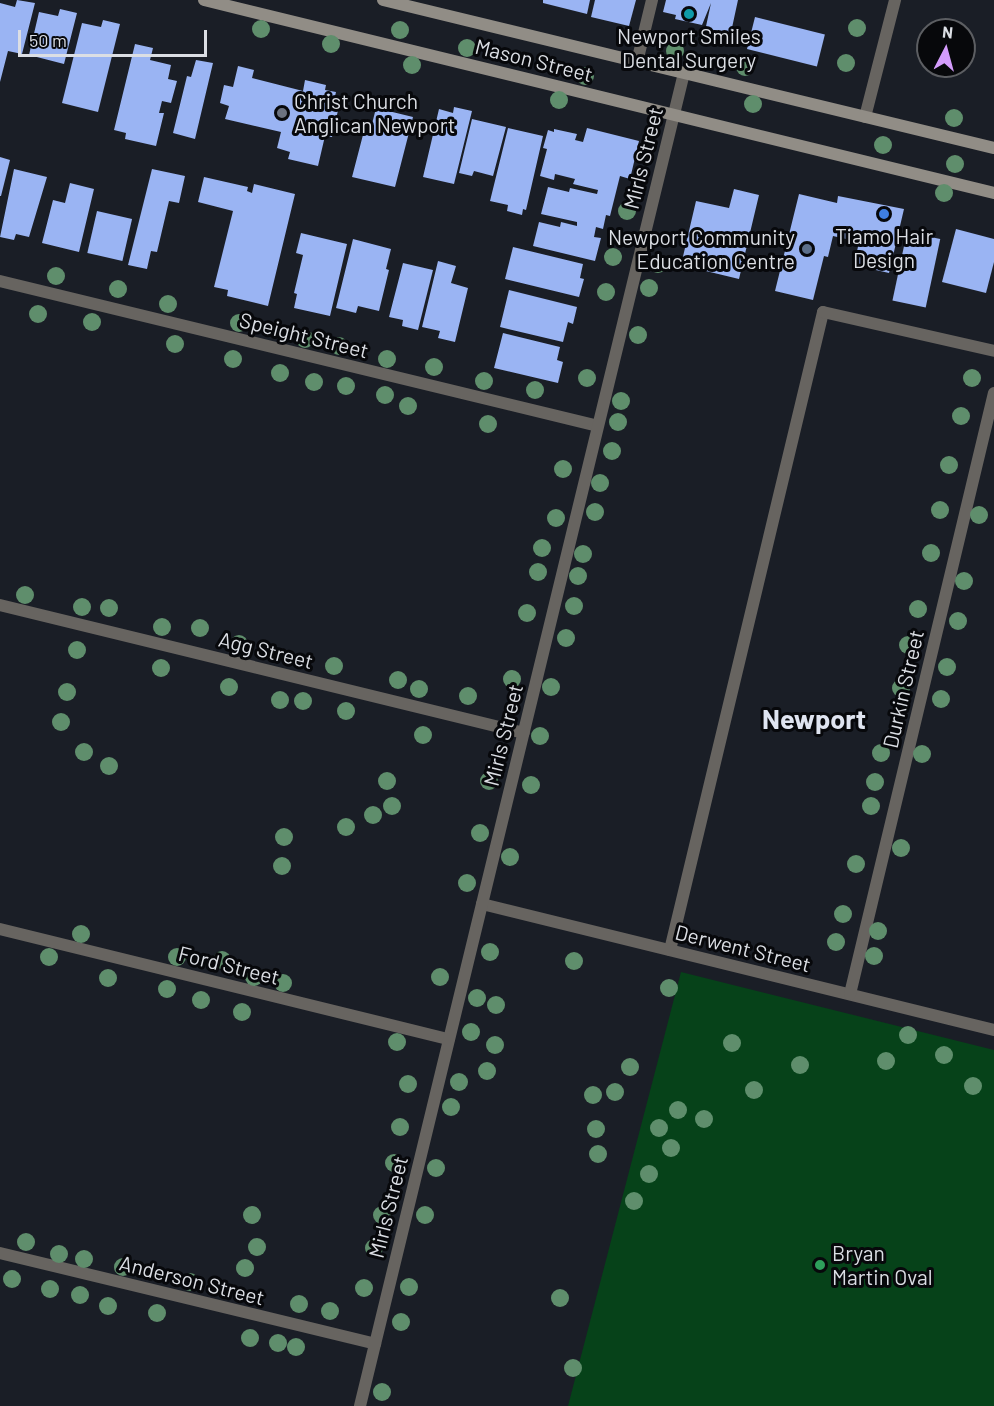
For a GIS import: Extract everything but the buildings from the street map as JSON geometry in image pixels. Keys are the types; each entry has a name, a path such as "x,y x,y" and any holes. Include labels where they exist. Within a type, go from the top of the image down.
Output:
{"street":[{"name":"Mason Street","path":"204,0 994,193"},
{"name":"Mason Street","path":"383,0 402,2 637,62 994,148"},
{"path":"637,62 652,0"},
{"path":"865,117 895,0"},
{"name":"Mirls Street","path":"360,1406 684,73"},
{"name":"Speight Street","path":"0,281 598,426"},
{"path":"670,950 823,312 994,351"},
{"name":"Durkin Street","path":"850,994 994,393"},
{"name":"Agg Street","path":"0,605 524,732"},
{"name":"Derwent Street","path":"482,904 994,1030"},
{"name":"Ford Street","path":"0,929 449,1039"},
{"name":"Anderson Street","path":"0,1253 375,1344"}],"green space":[{"name":"Bryan Martin Oval","path":"681,972 994,1050 994,1406 568,1406"}],"place":[{"name":"Newport Smiles Dental Surgery","path":"689,14"},
{"name":"Christ Church Anglican Newport","path":"282,113"},
{"name":"Tiamo Hair Design","path":"884,214"},
{"name":"Newport Community Education Centre","path":"807,249"},
{"name":"Bryan Martin Oval","path":"820,1265"}],"district":[{"name":"Newport","path":"814,719"}]}
